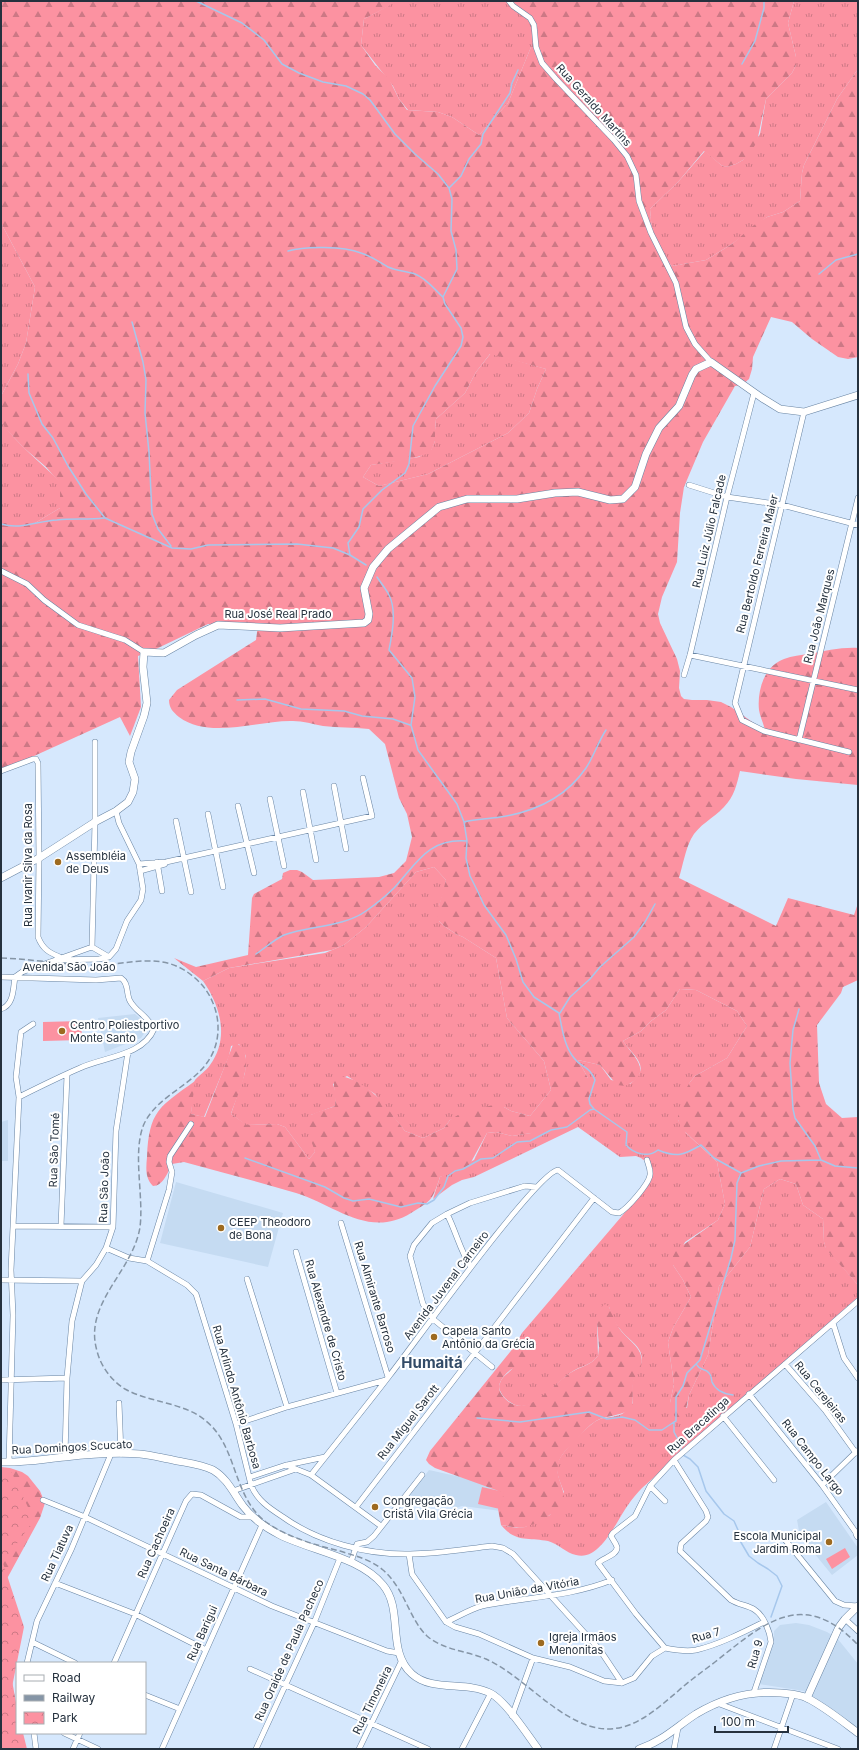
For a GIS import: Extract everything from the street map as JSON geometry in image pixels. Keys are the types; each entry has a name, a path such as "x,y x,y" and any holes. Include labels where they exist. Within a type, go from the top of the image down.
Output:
{"street":[{"name":"Rua Geraldo Martins","path":"509,1 513,6 530,18 534,25 536,47 542,63 627,156 636,175 639,201 651,233 676,283 686,327 695,344 711,362"},
{"path":"711,362 754,393 780,409 804,412 858,395"},
{"name":"Rua José Real Prado","path":"144,652 164,652 218,625 280,628 364,623 368,620 369,614 364,588 372,567 388,549 439,507 467,499 517,499 555,493 578,492 610,500 623,499 635,487 646,454 660,428 679,406 692,375 696,369 711,362"},
{"name":"Rua Luiz Júlio Falcade","path":"684,675 754,393"},
{"name":"Rua Bertoldo Ferreira Maier","path":"799,740 764,732 742,720 735,703 804,412"},
{"path":"689,485 727,497 782,505 855,524"},
{"name":"Rua João Marques","path":"799,740 813,680 855,524 858,498"},
{"path":"1,571 27,584 44,600 78,625 125,640 144,652 143,667 146,703 144,716 129,762 135,779 133,792 128,802 116,811 95,822 39,858 1,878"},
{"path":"690,655 858,690"},
{"path":"799,740 849,752"},
{"path":"92,947 95,822 94,742"},
{"name":"Rua Ivanir Silva da Rosa","path":"1,770 36,759 38,763 38,937 41,946 52,954 62,958"},
{"path":"140,871 158,864 215,850 372,816 363,778"},
{"path":"334,786 346,849"},
{"path":"302,792 311,829 316,860"},
{"path":"270,799 284,866"},
{"path":"238,806 254,873"},
{"path":"56,960 99,959 109,956 116,949 127,921 141,900 144,889 139,864 119,823 116,811"},
{"path":"208,814 223,887"},
{"path":"176,821 191,892"},
{"path":"139,864 158,864"},
{"path":"158,864 162,891"},
{"path":"1,1009 10,1003 15,977 22,972 92,947 109,956"},
{"name":"Avenida São João","path":"1,977 96,980 121,978 126,981 131,1004 145,1015 154,1029 151,1035 128,1052"},
{"path":"5,1462 11,1381 13,1315 11,1280 12,1226 19,1097 16,1077 21,1032 33,1024"},
{"path":"19,1097 80,1068 128,1052"},
{"name":"Rua São João","path":"65,1457 67,1378 72,1321 82,1281 96,1265 106,1248 113,1227 116,1131 128,1052"},
{"name":"Rua São Tomé","path":"61,1226 67,1075"},
{"path":"147,1261 170,1190 172,1172 169,1162 170,1156 191,1124"},
{"path":"594,1198 612,1212 619,1213 624,1210 649,1181 650,1174 647,1160"},
{"name":"Avenida Juvenal Carneiro","path":"311,1475 433,1319 471,1266 536,1187 552,1172 558,1170 594,1198"},
{"path":"492,1367 474,1354 433,1319 423,1304 410,1256 414,1245 432,1223 447,1214 470,1204 525,1186 536,1187"},
{"name":"Rua Miguel Sarott","path":"356,1507 594,1198"},
{"path":"447,1214 457,1233 463,1253 471,1266"},
{"name":"Rua Almirante Barroso","path":"341,1223 387,1379"},
{"path":"12,1226 113,1227"},
{"name":"Rua Arlindo Antônio Barbosa","path":"106,1248 129,1258 147,1261 188,1285 196,1294 236,1424 255,1494 267,1506 291,1522 319,1536 370,1551 408,1554 492,1546 503,1548 513,1554 600,1650 622,1683"},
{"name":"Rua Alexandre de Cristo","path":"296,1252 337,1393"},
{"path":"247,1279 287,1407"},
{"path":"1,1280 82,1281"},
{"name":"Rua Bracatinga","path":"612,1580 598,1563 615,1553 617,1546 611,1536 635,1516 650,1486 674,1460 723,1416 858,1301"},
{"path":"833,1322 844,1358 858,1378"},
{"name":"Rua Cerejeiras","path":"785,1364 825,1410 857,1452"},
{"path":"1,1380 11,1381 67,1378"},
{"path":"236,1424 287,1407 387,1379"},
{"name":"Rua Campo Largo","path":"749,1394 822,1485 858,1534"},
{"path":"119,1403 121,1454"},
{"path":"723,1416 774,1480"},
{"path":"822,1485 857,1452"},
{"name":"Rua Domingos Scucato","path":"5,1462 111,1454 140,1454 203,1466 215,1472 233,1491 244,1507 262,1525 296,1543 351,1562 372,1575 384,1585 391,1598 401,1656"},
{"name":"Rua Tiatuva","path":"27,1662 37,1621 85,1517 111,1454"},
{"path":"250,1477 286,1465 326,1457"},
{"path":"674,1460 706,1511 708,1517 706,1521 681,1544 680,1551 731,1600 737,1604 754,1610 764,1622"},
{"path":"286,1465 311,1475 381,1526"},
{"path":"233,1491 296,1469"},
{"path":"351,1562 355,1547 358,1543 369,1541 422,1475"},
{"path":"650,1486 665,1502"},
{"name":"Rua Cachoeira","path":"114,1662 186,1501 192,1494 201,1495 241,1517 253,1517"},
{"name":"Rua Santa Bárbara","path":"43,1500 85,1517 272,1606 401,1656"},
{"name":"Rua Barigui","path":"162,1749 233,1587 262,1525"},
{"path":"782,1536 835,1601 844,1605 858,1606"},
{"path":"408,1554 412,1574 446,1622 455,1627 479,1634 533,1658 570,1667 604,1681 622,1683 634,1678 652,1656 665,1648 636,1614 612,1580"},
{"name":"Rua Oraide de Paula Pacheco","path":"256,1749 284,1685 314,1623 340,1558"},
{"name":"Rua União da Vitória","path":"446,1622 481,1606 552,1597 587,1589 612,1580"},
{"path":"55,1583 136,1614 206,1650"},
{"path":"807,1698 839,1627 845,1618 858,1606"},
{"path":"845,1618 858,1631"},
{"name":"Rua 7","path":"665,1648 685,1651 697,1650 743,1633 764,1622"},
{"name":"Rua 9","path":"754,1692 770,1642 770,1636 764,1622"},
{"path":"32,1642 73,1662"},
{"path":"401,1656 411,1673 421,1680 432,1683 476,1687 491,1693 500,1700 538,1749"},
{"name":"Rua Timoneira","path":"360,1749 401,1656"},
{"path":"512,1716 533,1658"},
{"path":"250,1668 284,1685 428,1749"},
{"path":"639,1749 656,1742 716,1703 754,1692 793,1694 807,1698 858,1733"},
{"path":"462,1749 491,1693"},
{"path":"774,1749 793,1694"},
{"path":"146,1695 180,1709"},
{"path":"716,1703 838,1749"},
{"path":"674,1749 678,1728"},
{"path":"34,1734 36,1749"},
{"path":"66,1734 98,1749"},
{"path":"73,1749 80,1734"}],"shaded area":[{"path":"135,1014 146,1026 145,1032 141,1038 105,1052 98,1018"},
{"path":"8,1120 8,1161 1,1161 1,1122"},
{"name":"CEEP Theodoro de Bona","path":"176,1182 283,1213 268,1267 160,1243"},
{"path":"429,1470 506,1487 501,1511 462,1506 456,1508 410,1495"},
{"name":"Escola Municipal Jardim Roma","path":"826,1502 858,1548 858,1555 832,1575 800,1536 797,1520"},
{"path":"796,1623 809,1625 827,1632 837,1638 858,1664 858,1729 804,1691 759,1684 774,1643 774,1631 780,1625"}],"green space":[{"path":"1,1 392,1 389,6 364,19 361,45 375,65 389,79 399,99 407,110 438,112 452,117 479,135 508,103 538,30 523,11 512,1 794,1 788,23 796,57 796,65 792,73 766,99 757,142 750,153 743,160 726,167 721,165 704,151 678,182 650,209 653,243 672,266 706,260 732,244 754,225 767,217 783,212 800,201 804,165 837,99 858,69 858,357 848,359 838,357 812,339 792,322 771,317 753,357 749,379 742,385 735,386 703,442 684,487 680,513 677,562 662,597 658,614 660,623 677,659 680,671 679,688 681,696 684,699 721,702 731,707 765,731 759,710 759,695 763,680 771,667 777,662 793,656 840,649 858,648 858,785 796,779 740,771 735,790 730,799 720,811 694,834 691,839 679,878 776,926 788,898 854,915 858,903 858,980 843,987 841,993 817,1025 819,1083 826,1104 842,1118 858,1117 858,1285 826,1249 824,1242 823,1219 803,1205 796,1184 780,1179 764,1189 750,1247 719,1286 708,1355 689,1395 685,1414 681,1418 675,1417 671,1410 670,1403 674,1384 668,1342 673,1328 691,1297 683,1280 673,1265 672,1258 676,1250 718,1220 725,1204 717,1162 682,1129 678,1120 678,1112 690,1082 695,1076 727,1058 747,1026 737,1011 696,990 680,989 666,1010 651,1021 641,1031 623,1041 637,1059 639,1065 639,1076 634,1081 625,1086 617,1085 600,1065 578,1060 588,1078 592,1093 588,1103 567,1124 551,1130 512,1136 496,1132 487,1133 470,1164 461,1170 440,1177 433,1196 427,1202 411,1213 396,1220 381,1223 366,1221 352,1217 296,1193 184,1162 172,1164 165,1178 160,1184 153,1186 150,1183 146,1169 148,1142 150,1129 158,1112 173,1097 195,1081 191,1114 205,1117 234,1042 242,1047 246,1064 241,1086 231,1114 247,1125 277,1124 285,1127 309,1159 315,1152 308,1133 308,1118 313,1114 335,1106 334,1077 339,1075 354,1080 367,1088 381,1100 405,1131 423,1138 444,1128 450,1120 458,1115 493,1105 504,1107 511,1111 530,1116 551,1090 544,1061 507,1018 496,958 456,934 439,921 437,913 446,880 434,867 416,872 366,927 344,945 332,950 229,968 203,981 174,958 196,967 248,955 252,898 254,894 282,879 283,873 290,870 302,872 313,880 379,877 394,873 406,861 412,837 407,814 399,798 385,744 369,729 329,727 293,721 279,721 234,727 205,727 191,724 179,717 172,710 169,700 177,690 256,640 258,625 208,624 138,656 141,707 130,736 120,717 1,771 1,523 35,523 60,508 60,483 46,467 24,448 6,429 1,421 1,396 18,364 26,343 35,287 1,223","holes":["490,354 546,369 529,413 508,433 428,474 379,486 363,477 371,465 406,460 424,455 431,451 435,441 436,419 465,393 476,372"]},
{"path":"392,1 512,1 523,11 538,30 508,103 479,135 452,117 438,112 408,110 399,99 393,86 361,45 364,19 388,6"},
{"path":"794,1 858,1 858,69 837,99 804,165 800,201 783,212 767,217 732,244 706,260 672,266 653,243 650,209 678,182 705,151 721,165 726,167 743,160 760,134 766,99 792,73 796,65 796,57 788,23"},
{"path":"1,223 35,287 26,343 18,364 1,396"},
{"path":"491,353 546,369 529,413 508,433 428,474 379,486 363,477 371,465 419,457 431,450 435,441 436,419 465,393 476,372"},
{"path":"1,421 14,438 60,482 60,508 35,523 1,523"},
{"path":"434,867 446,880 439,906 439,921 456,934 496,958 507,1018 544,1061 551,1090 530,1116 511,1111 504,1107 450,1120 444,1128 423,1138 405,1131 375,1094 347,1076 333,1084 336,1094 335,1106 311,1115 315,1152 309,1159 285,1127 277,1124 246,1125 231,1114 245,1073 246,1056 239,1044 231,1046 229,1056 204,1117 191,1114 195,1080 208,1067 216,1055 220,1044 221,1033 218,1011 209,990 203,981 229,968 325,953 344,945 366,927 416,872"},
{"path":"680,989 696,990 737,1011 747,1026 727,1058 695,1076 690,1082 678,1120 686,1133 717,1162 725,1204 718,1220 685,1242 673,1265 683,1280 691,1297 673,1328 668,1342 674,1384 670,1403 687,1408 689,1395 708,1355 719,1286 750,1247 764,1189 780,1179 796,1184 803,1205 823,1219 824,1242 826,1248 858,1285 858,1297 642,1488 600,1546 593,1552 585,1555 576,1555 548,1541 512,1535 501,1525 517,1528 525,1527 550,1515 564,1492 557,1472 559,1460 574,1441 591,1424 599,1419 622,1414 633,1403 632,1384 641,1364 641,1353 616,1324 609,1307 597,1323 598,1356 595,1360 570,1373 540,1399 532,1404 523,1406 515,1405 503,1396 499,1385 502,1379 512,1369 523,1350 514,1347 522,1333 639,1196 649,1180 646,1162 636,1156 620,1157 578,1127 474,1177 462,1180 452,1185 433,1199 440,1177 474,1160 487,1133 496,1132 512,1136 531,1133 588,1078 578,1060 600,1065 611,1080 630,1084 637,1078 641,1067 639,1062 623,1041 641,1031 651,1021 666,1010"},
{"name":"Centro Poliestportivo Monte Santo","path":"81,1021 82,1040 43,1041 43,1022"},
{"path":"606,1304 619,1328 635,1345 641,1355 642,1360 640,1370 633,1383 632,1407 620,1414 605,1417 593,1423 563,1454 557,1469 564,1496 564,1500 559,1508 541,1520 522,1528 501,1525 498,1509 502,1493 435,1468 426,1460 430,1451 514,1347 523,1350 528,1355 528,1358 506,1373 499,1387 502,1395 511,1403 520,1406 529,1404 538,1399 570,1373 589,1364 595,1359 598,1356 599,1347 597,1323 598,1316 602,1306"},
{"path":"1,1467 22,1472 28,1476 40,1491 45,1503 40,1518 3,1586 11,1675 16,1702 16,1734 1,1749"},
{"path":"11,1471 34,1520 3,1563 24,1627 11,1692 16,1710 16,1734 23,1734 27,1749 1,1749 1,1472"},
{"path":"482,1487 504,1492 500,1509 478,1504"},
{"path":"845,1548 850,1557 832,1569 826,1559"}],"waterway":[{"path":"196,1 242,23 264,40 282,64 299,73 323,82 346,86 363,94 370,100 395,134 438,174 449,188 452,199 451,231 456,250 457,269 443,297 445,304 461,328 463,337 461,346 435,386 413,426 409,464 405,473 382,490 363,509 359,527 348,543 350,555"},
{"path":"742,64 755,41 764,8 764,1"},
{"path":"449,188 461,176 469,159 481,144 483,134 510,93 512,83 518,70"},
{"path":"288,251 304,248 334,248 353,251 368,256 388,267 419,276 427,281 443,297"},
{"path":"819,274 836,260 858,254"},
{"path":"132,322 143,362 146,380 145,413 149,452 152,514 158,529 171,546"},
{"path":"28,374 29,393 42,424 53,438 68,466 86,494 105,518 172,548 191,549 208,545 297,544 333,548 350,555 366,565"},
{"path":"1,524 8,526 22,526 63,519 104,518"},
{"path":"377,577 389,595 393,608 393,622 389,650 412,678 415,697 411,725 418,750 457,804 464,822 467,841 466,858 470,876 484,905 506,935 516,959 523,982 534,997 559,1013 568,1048 577,1061 588,1069 593,1075 595,1080 589,1099 590,1104 594,1109 627,1132 626,1145 633,1151 641,1154 650,1154 658,1150 675,1155 685,1153 701,1145 714,1158 741,1173 759,1166 781,1161 821,1160 835,1166 858,1168"},
{"path":"237,700 265,699 301,709 344,711 362,716 393,719 410,725"},
{"path":"464,822 513,815 537,807 559,795 569,787 586,768 606,730"},
{"path":"256,954 284,935 337,923 357,916 388,894 424,854 442,844 454,841 467,841"},
{"path":"560,1013 570,997 590,979 600,967 634,937 645,922 655,904"},
{"path":"799,1009 793,1030 790,1063 793,1109 795,1118 815,1146 821,1160"},
{"path":"245,1158 325,1187 344,1198 353,1201 369,1199 401,1207 418,1203 427,1204 434,1200 444,1187 448,1176 455,1171 463,1169 481,1159 493,1158 517,1142 530,1141 551,1130 567,1127 590,1110 594,1109"},
{"path":"681,1452 681,1445 674,1432 674,1422 676,1421 676,1397 683,1386 687,1373 700,1360 731,1258 735,1240 737,1183 741,1173"},
{"path":"697,1365 710,1374 712,1382 718,1390 723,1393 733,1395"},
{"path":"477,1418 520,1422 589,1412 607,1419 622,1417 635,1420 649,1430 662,1430 674,1422"},
{"path":"683,1455 690,1459 698,1467 706,1491 724,1514 734,1521 738,1530 739,1539 749,1556 777,1576 782,1586 771,1617"}],"railway":[{"path":"1,958 88,965 157,961 182,969 195,978 206,989 211,999 217,1014 218,1032 216,1044 208,1062 190,1080 159,1104 144,1124 139,1148 141,1202 140,1227 136,1243 103,1303 97,1318 95,1334 97,1351 101,1363 111,1378 120,1386 135,1394 188,1410 206,1421 224,1444 247,1499 255,1511 266,1522 292,1536 357,1556 378,1566 397,1586 421,1629 433,1641 479,1656 500,1666 551,1705 578,1722 593,1727 606,1729 618,1728 639,1720 659,1707 691,1680 750,1635 767,1624 784,1617 802,1615 819,1618 838,1627 858,1645"}],"place":[{"name":"Assembléia de Deus","path":"58,862"},
{"name":"Centro Poliestportivo Monte Santo","path":"62,1031"},
{"name":"CEEP Theodoro de Bona","path":"221,1228"},
{"name":"Capela Santo Antônio da Grécia","path":"434,1337"},
{"name":"Congregação Cristã Vila Grécia","path":"375,1507"},
{"name":"Escola Municipal Jardim Roma","path":"829,1542"},
{"name":"Igreja Irmãos Menonitas","path":"541,1643"}],"district":[{"name":"Humaitá","path":"432,1363"}]}
